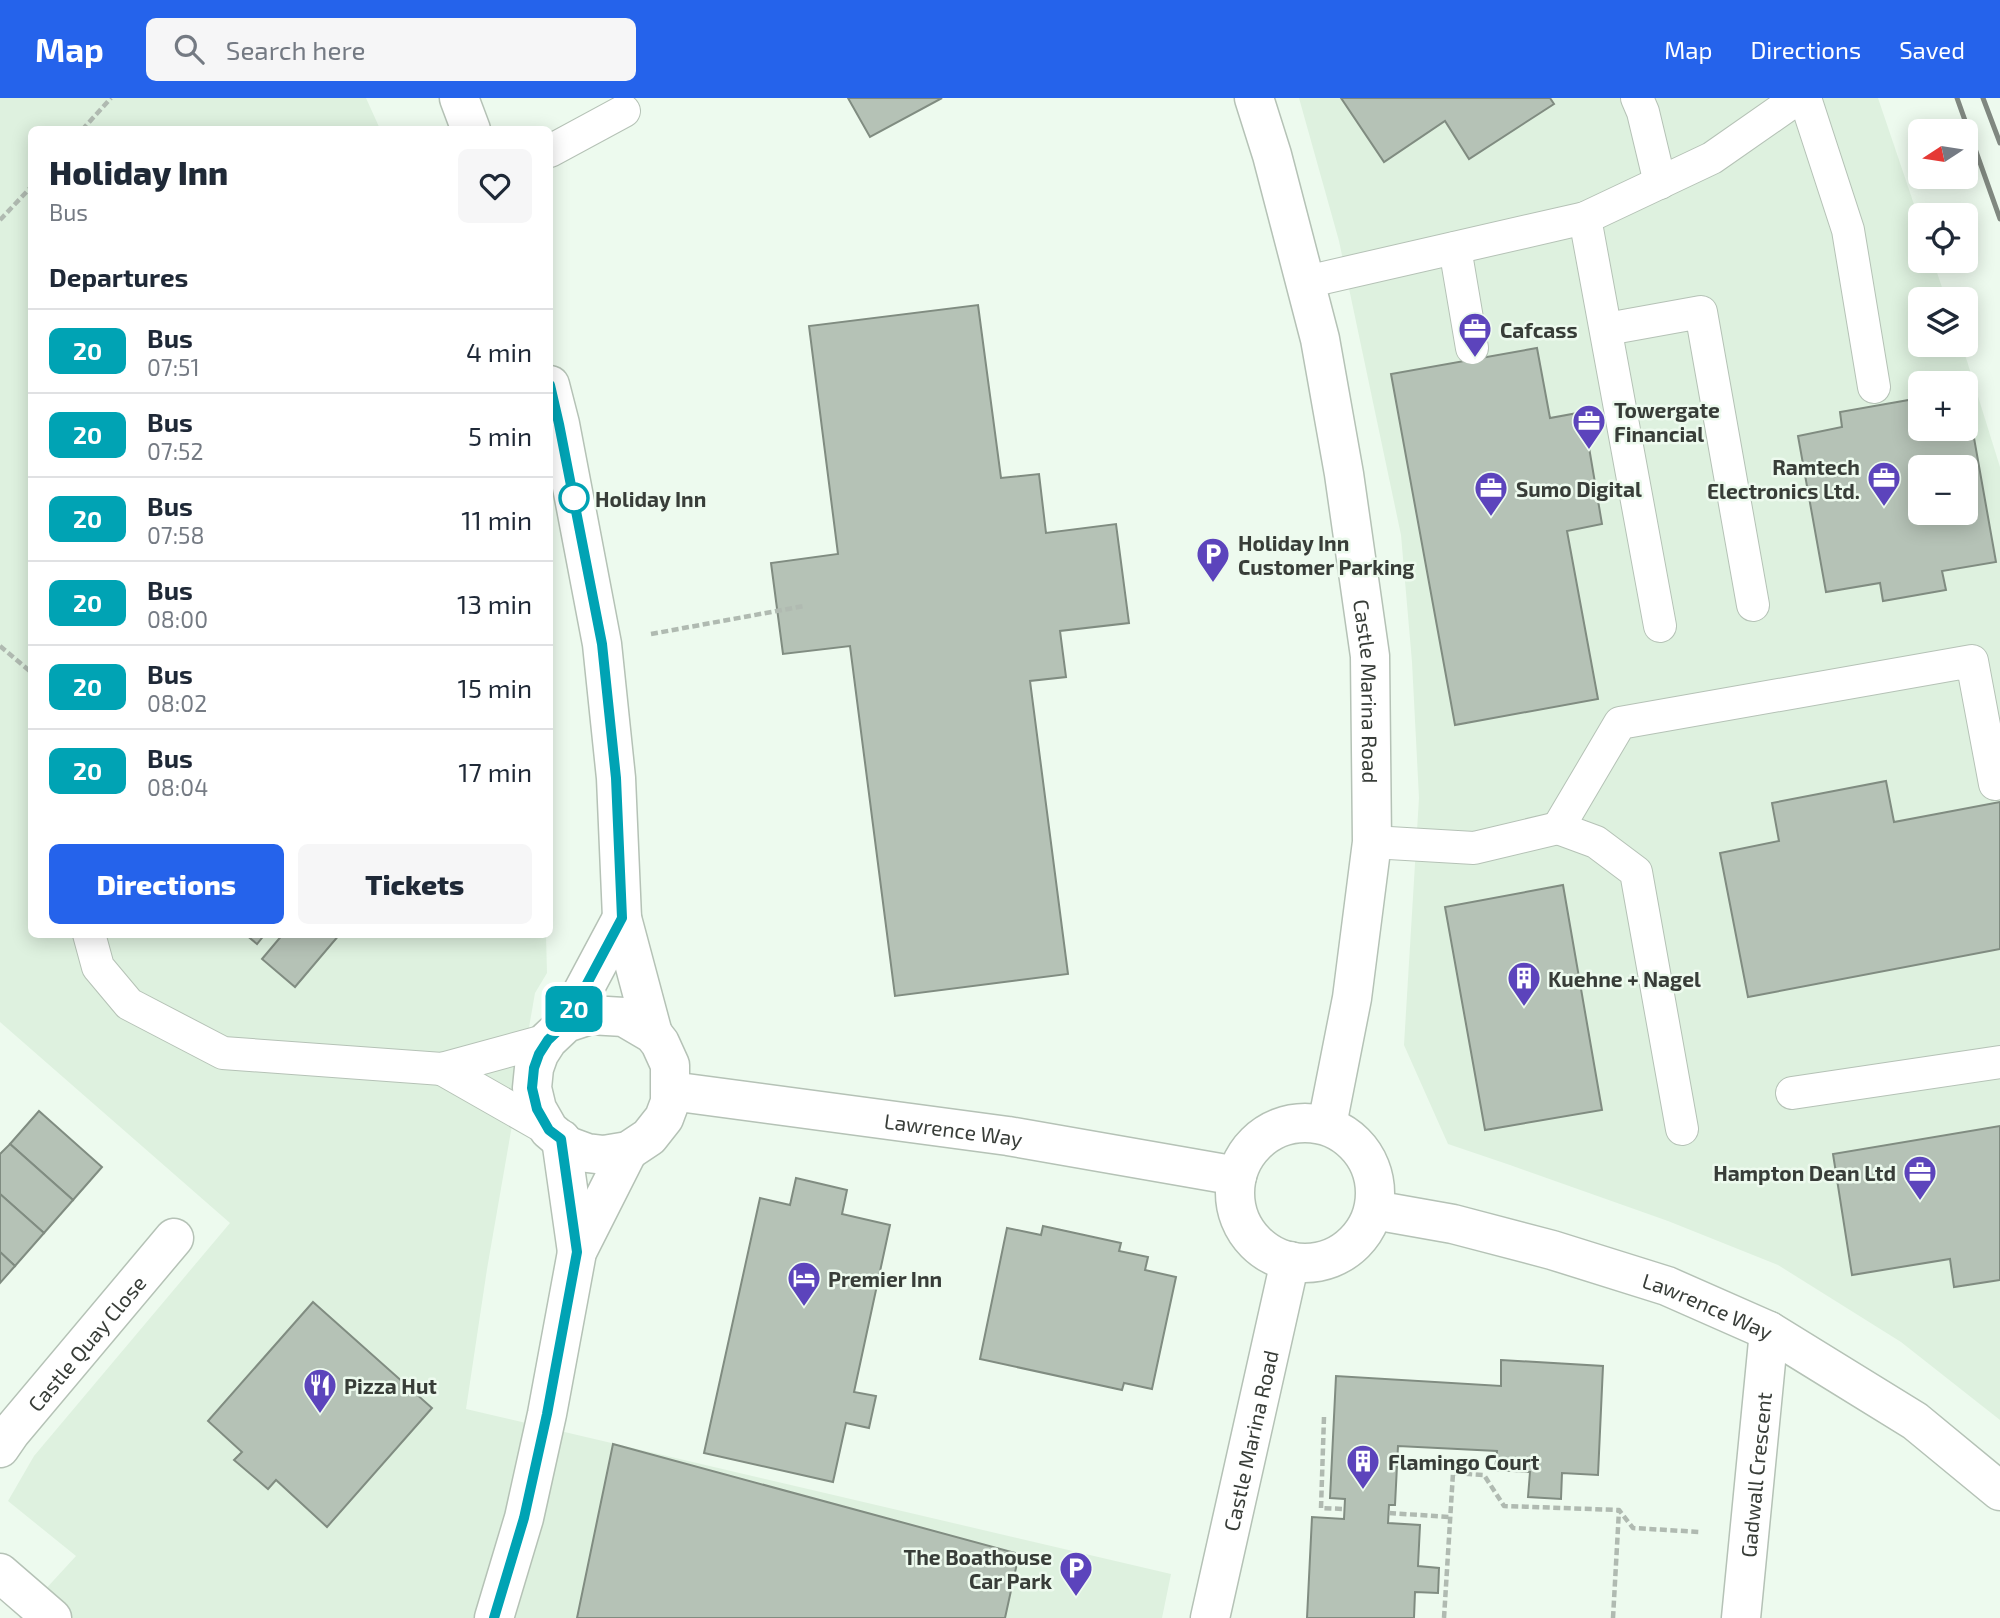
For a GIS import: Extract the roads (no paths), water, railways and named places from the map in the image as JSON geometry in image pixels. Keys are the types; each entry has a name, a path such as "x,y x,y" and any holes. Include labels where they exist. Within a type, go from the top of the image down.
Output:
{"street":[{"path":"459,98 470,126"},
{"name":"Castle Marina Road","path":"1254,98 1272,155 1320,339 1344,474 1370,656 1371,842 1352,998 1327,1125"},
{"path":"553,398 602,644 616,778 622,918 653,1034"},
{"path":"557,1031 590,1015 624,1017 653,1034 670,1065 671,1091 664,1118 649,1137 628,1151 604,1155 587,1153 568,1146 555,1135 537,1109 532,1088 539,1054 557,1031 622,918"},
{"name":"Lawrence Way","path":"671,1091 1008,1136 1237,1176"},
{"path":"1292,1123 1327,1125 1345,1134 1362,1151 1373,1173 1374,1210 1368,1227 1352,1246 1332,1258 1308,1263 1290,1261 1271,1254 1252,1239 1240,1217 1235,1196 1237,1176 1251,1147 1270,1132 1292,1123"},
{"path":"555,1135 577,1252"},
{"path":"494,1618 524,1518 547,1414 577,1252 628,1151"},
{"name":"Lawrence Way","path":"1374,1210 1453,1224 1552,1250 1667,1286 1769,1331 1914,1421 2000,1491"},
{"name":"Castle Quay Close","path":"0,1448 174,1238"},
{"name":"Castle Marina Road","path":"1210,1618 1290,1261"},
{"name":"Gadwall Crescent","path":"1741,1618 1769,1331"},
{"path":"0,1573 52,1618"}],"lane":[{"path":"1637,98 1643,112 1660,183"},
{"path":"1306,282 1585,218 1712,158 1798,98"},
{"path":"1805,98 1848,230 1874,387"},
{"path":"553,149 624,111"},
{"path":"1585,218 1660,626"},
{"path":"1455,248 1472,348"},
{"path":"1607,329 1701,312 1753,605"},
{"path":"1558,828 1620,723 1972,661 1995,784"},
{"path":"1371,842 1474,848 1558,828 1596,842 1636,872 1682,1129"},
{"path":"90,938 98,967 129,1004 223,1053 442,1069 557,1031"},
{"path":"1793,1093 2000,1062"},
{"path":"442,1069 555,1135"}],"railway":[{"path":"1957,98 2000,219"},
{"path":"1983,98 2000,143"}],"place":[{"name":"Cafcass","path":"1475,359"},
{"name":"Towergate Financial","path":"1589,451"},
{"name":"Holiday Inn","path":"574,498"},
{"name":"Ramtech Electronics Ltd.","path":"1884,508"},
{"name":"Sumo Digital","path":"1491,518"},
{"name":"Holiday Inn Customer Parking","path":"1213,584"},
{"name":"Kuehne + Nagel","path":"1524,1008"},
{"name":"Hampton Dean Ltd","path":"1920,1202"},
{"name":"Premier Inn","path":"804,1308"},
{"name":"Pizza Hut","path":"320,1415"},
{"name":"Flamingo Court","path":"1363,1491"},
{"name":"The Boathouse Car Park","path":"1076,1598"}]}
